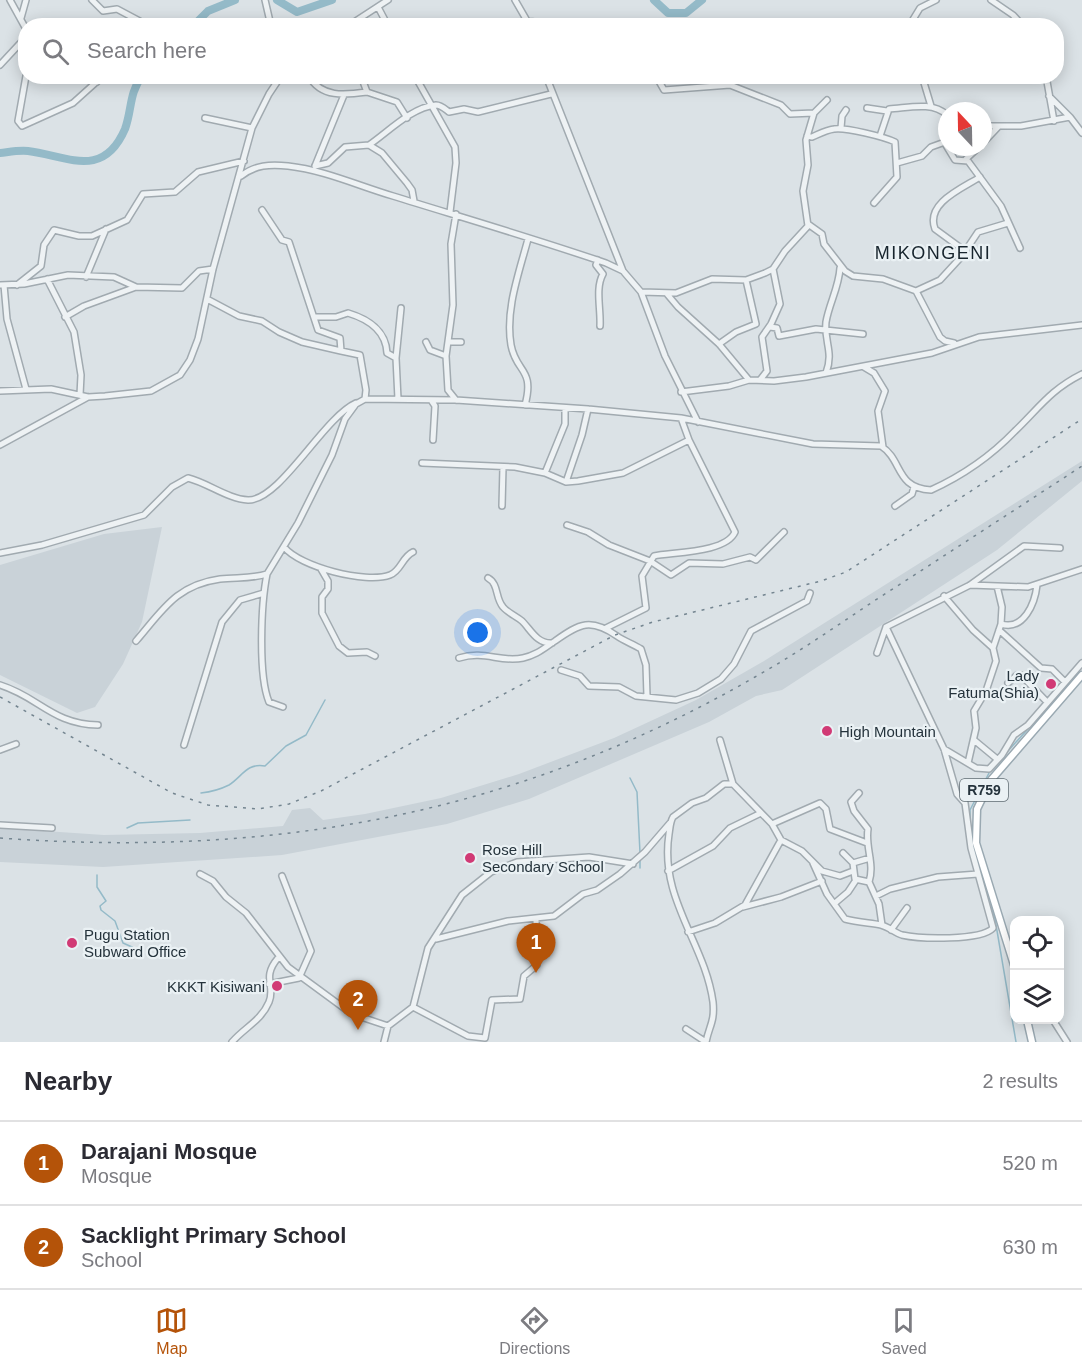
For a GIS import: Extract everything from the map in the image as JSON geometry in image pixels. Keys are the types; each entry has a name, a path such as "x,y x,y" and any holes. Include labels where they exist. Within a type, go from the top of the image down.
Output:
{"main road":[{"name":"R759","path":"1010,953 976,843 975,820 981,798 991,780 1082,675"},
{"path":"1028,1024 1032,1042"}],"street":[{"path":"10,0 21,18"},
{"path":"21,18 27,0"},
{"path":"92,0 102,11 117,9 134,18"},
{"path":"265,0 269,18"},
{"path":"360,18 387,0"},
{"path":"515,0 525,18"},
{"path":"914,18 920,8 936,0"},
{"path":"991,0 1016,18"},
{"path":"378,6 384,18"},
{"path":"0,65 18,46"},
{"path":"25,84 18,121 22,126 74,103 95,84"},
{"path":"0,391 26,388 51,389 88,397 150,391 175,378 184,370 194,351 213,269 241,176 252,128 275,84"},
{"path":"314,84 320,89 344,95 367,92 397,102 407,118"},
{"path":"364,84 367,92"},
{"path":"420,84 455,147 451,244 453,305 446,356 448,390 456,400"},
{"path":"548,84 623,272 641,292 681,392 698,422"},
{"path":"661,84 664,90 730,85 781,105 790,114 814,113"},
{"path":"924,84 931,106"},
{"path":"1047,84 1054,121"},
{"path":"315,168 328,163 345,147 369,145 407,118 431,107 439,105 453,112 464,109 478,112 551,94"},
{"path":"315,168 344,95"},
{"path":"1049,96 1082,133"},
{"path":"827,100 814,113 807,136 808,165 803,191 808,224 822,234 824,244 840,268 853,276 883,279 916,291 942,340 962,343"},
{"path":"867,108 887,111 931,106 938,110"},
{"path":"841,128 842,116 846,110"},
{"path":"880,136 887,111"},
{"path":"992,127 1054,121 1070,117"},
{"path":"205,118 252,128"},
{"path":"992,133 998,127"},
{"path":"807,136 812,138 828,130 841,128 880,136 895,142 897,177 874,203"},
{"path":"369,145 382,153 407,183 414,195 414,201"},
{"path":"897,163 922,156 931,147 938,145"},
{"path":"953,156 955,160 966,159 970,156"},
{"path":"966,159 1001,206 1020,248"},
{"path":"17,285 40,266 44,244 54,230 88,237 127,220 143,194 175,192 198,172 244,161"},
{"path":"241,176 263,165 315,168 598,260 623,272"},
{"path":"966,251 935,229 934,217 943,201 980,177"},
{"path":"262,210 280,238 289,242 318,330 340,338 341,351"},
{"path":"916,291 940,280 966,251 978,232 1008,223"},
{"path":"641,292 667,294 682,292 712,279 746,280 773,269 808,224"},
{"path":"86,278 106,229"},
{"path":"525,405 529,382 513,353 510,317 528,239"},
{"path":"598,260 596,265 603,274 598,283 600,326"},
{"path":"826,373 830,358 826,320 835,298 840,268"},
{"path":"65,317 84,306 136,287 182,288 199,271 213,269"},
{"path":"760,380 767,371 762,338 770,327 780,304 773,269"},
{"path":"26,388 2,303 2,285 17,285 68,274 86,278 114,277 126,280 136,287"},
{"path":"47,279 74,332 81,375 80,395"},
{"path":"719,344 736,332 756,324 746,280"},
{"path":"667,294 678,308 719,344 749,380"},
{"path":"207,299 239,316 262,321 279,332 302,342 360,355 366,390 363,400 345,419 332,455 284,547 267,574 264,593 264,687 269,702 283,707"},
{"path":"398,399 396,358 401,308"},
{"path":"315,317 336,317 348,313 369,322 386,343 387,353 396,358"},
{"path":"681,392 729,386 749,380 774,381 826,373 932,353 995,334 1042,332 1082,325"},
{"path":"770,327 777,328 779,336 816,329 826,332 863,334"},
{"path":"426,342 430,350 446,356"},
{"path":"448,342 461,342"},
{"path":"863,366 873,373 885,392 878,411 883,447 901,475 914,487 931,490 972,470 1018,429 1051,392 1082,374"},
{"path":"0,445 88,397"},
{"path":"0,553 42,545 144,515 172,487 188,478 245,500 258,500 275,486 346,408 363,400 456,400 588,409 681,418 813,444 883,447"},
{"path":"431,400 435,406 433,440"},
{"path":"545,474 565,424 565,408"},
{"path":"566,482 588,409"},
{"path":"606,628 646,609 641,579 650,561 656,556 703,550 729,540 735,532 689,440 681,418"},
{"path":"422,464 503,466 545,474 566,482 614,476 689,440"},
{"path":"502,506 503,466"},
{"path":"895,506 912,494 914,487"},
{"path":"567,525 588,532 609,545 650,561 671,575 689,563 723,564 750,558 756,560 784,532"},
{"path":"877,652 885,627 970,585 1024,546 1060,548"},
{"path":"284,547 296,559 320,568 369,577 387,576 397,570 406,557 413,552"},
{"path":"320,568 328,582 328,589 322,597 322,614 339,646 348,653 367,652 375,657"},
{"path":"970,585 1037,585 1082,568"},
{"path":"136,641 163,606 178,594 218,579 267,574"},
{"path":"488,578 495,584 504,608 520,620 538,639 552,643"},
{"path":"1000,627 1010,625 1027,615 1034,602 1037,585"},
{"path":"993,648 1000,627 1002,607 997,586"},
{"path":"184,745 222,622 240,600 264,593"},
{"path":"561,670 580,676 589,686 619,687 633,695 676,700 705,690 721,679 734,664 751,631 807,601 810,593"},
{"path":"944,596 993,648 996,657 993,672 974,711 976,726 968,763"},
{"path":"459,658 478,653 505,658 522,658 542,651 585,624 606,628 641,649 646,666 647,696"},
{"path":"813,863 827,894 845,919 882,926 904,936 967,936 991,931 992,918 978,874 965,803 957,794 944,749 885,627"},
{"path":"1000,627 1031,660 1044,670 1052,669 1065,682"},
{"path":"944,749 985,771 997,759 1014,735 1028,725 1082,663"},
{"path":"1008,683 1017,675 1021,675 1047,702"},
{"path":"0,685 16,690 52,714 69,721 77,724 98,725"},
{"path":"720,740 733,784 772,824 781,840 802,851 826,873 840,876 853,871"},
{"path":"974,740 997,759"},
{"path":"0,750 16,744"},
{"path":"435,939 508,921 554,916 582,894 608,884 633,864 673,817 687,806 706,798 724,784 733,784"},
{"path":"859,794 851,802 854,811 867,825 867,843 872,870 869,882 876,896 882,926"},
{"path":"772,824 820,803 826,808 830,829 867,843"},
{"path":"668,871 713,846 730,828 761,813"},
{"path":"967,821 975,820"},
{"path":"670,823 666,852 668,871 713,1002 713,1024 706,1042 686,1029"},
{"path":"0,825 52,828"},
{"path":"743,907 749,901 781,840"},
{"path":"843,853 853,863 856,880"},
{"path":"384,1042 388,1026 413,1007 423,961 462,895 491,872 508,864 589,857 633,864"},
{"path":"853,863 870,858"},
{"path":"200,874 213,880 226,897 246,913 258,926 278,958 352,1014 388,1026"},
{"path":"876,896 890,889 938,877 978,874"},
{"path":"269,984 291,981 301,976 309,961 311,948 282,876"},
{"path":"856,880 869,882"},
{"path":"835,903 848,892 856,880"},
{"path":"688,933 715,923 743,907 781,897 822,881"},
{"path":"891,930 907,908"},
{"path":"413,1007 468,1036 485,1038 492,1000 520,999 524,976 537,965 536,919"},
{"path":"232,1042 259,1020 271,999 270,969 278,958"},
{"path":"1056,1024 1067,1042"}],"shaded area":[{"path":"1082,461 1082,481 997,550 782,690 756,696 709,722 529,799 447,824 282,855 103,867 0,862 0,828 104,835 200,833 283,826 292,810 310,808 323,820 365,814 441,798 519,774 614,738 696,700 764,661"},
{"path":"162,527 142,622 123,664 95,707 77,713 0,675 0,565 104,534"}],"waterway":[{"path":"201,18 208,11 235,0"},
{"path":"277,0 297,12 332,0"},
{"path":"654,0 668,13 686,13 702,0"},
{"path":"0,153 28,151 83,161 95,160 106,155 116,145 125,129 137,84"},
{"path":"201,793 229,785 253,766 265,766 286,746 306,735 325,700"},
{"path":"1007,752 1028,729"},
{"path":"970,825 970,810 990,771"},
{"path":"630,778 637,792 640,853"},
{"path":"127,828 138,823 190,820"},
{"path":"640,858 640,868"},
{"path":"97,875 97,887 106,901 100,906 101,910 115,921 123,943 132,947"},
{"path":"984,887 995,919 1016,1042"}],"railway":[{"path":"0,697 172,793 208,805 258,809 289,804 321,791 615,635 653,622 821,581 846,572 1082,419"},
{"path":"0,838 101,842 200,841 296,832 390,817 483,794 574,763 665,724 755,677 1082,466"}],"place":[{"name":"Lady Fatuma(Shia)","path":"1051,684"},
{"name":"High Mountain","path":"827,731"},
{"name":"Rose Hill Secondary School","path":"470,858"},
{"name":"Pugu Station Subward Office","path":"72,943"},
{"name":"Darajani Mosque","path":"536,973"},
{"name":"KKKT Kisiwani","path":"277,986"},
{"name":"Sacklight Primary School","path":"358,1030"}],"district":[{"name":"MIKONGENI","path":"933,253"}]}
